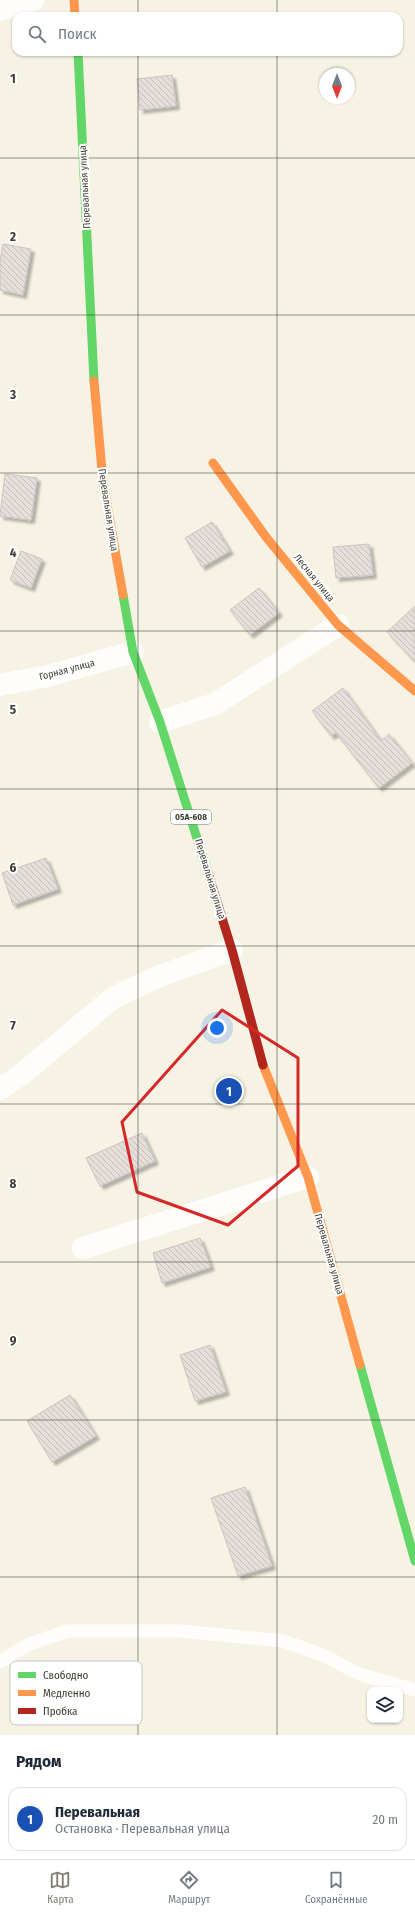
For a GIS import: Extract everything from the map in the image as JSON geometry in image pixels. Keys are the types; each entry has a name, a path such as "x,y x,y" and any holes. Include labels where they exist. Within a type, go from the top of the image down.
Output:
{"main road":[{"path":"74,0 75,12"},
{"name":"Перевальная улица","path":"78,56 95,394 102,474 111,533 133,652 160,722 232,950 266,1075 308,1177 415,1561"},
{"name":"Лесная улица","path":"213,462 266,537 338,625 415,691"}],"street":[{"path":"0,10 33,0"},
{"path":"160,722 215,704 338,625"},
{"name":"Горная улица","path":"0,686 48,676 133,652"},
{"path":"0,1089 22,1074 113,998 158,977 232,950"},
{"path":"83,1248 308,1177"}],"lane":[{"path":"0,1662 28,1645 67,1631 180,1631 283,1641 323,1655 359,1674 415,1690"}],"highlighted area":[{"path":"222,1010 298,1058 298,1166 228,1225 137,1192 122,1122"}],"building":[{"path":"172,75 176,106 140,110 137,79"},
{"path":"3,244 31,249 23,295 0,290 0,261"},
{"path":"5,474 37,478 31,520 0,516"},
{"path":"212,522 230,551 202,567 185,538"},
{"path":"369,544 373,575 336,578 333,547"},
{"path":"21,551 42,559 31,588 10,580"},
{"path":"259,588 279,613 250,635 230,610"},
{"path":"415,606 415,662 387,632"},
{"path":"343,688 381,741 389,734 412,763 379,788 336,733 331,736 312,711"},
{"path":"46,858 58,889 13,905 2,873"},
{"path":"142,1133 155,1161 100,1186 86,1158"},
{"path":"200,1238 211,1267 162,1283 153,1253"},
{"path":"210,1345 226,1392 195,1401 180,1355"},
{"path":"70,1395 96,1436 52,1462 27,1421"},
{"path":"245,1487 272,1566 238,1576 211,1498"}],"traffic: fast":[{"path":"78,56 94,381"},
{"path":"123,595 133,652 160,722 208,873"},
{"path":"360,1365 415,1561"}],"traffic: slow":[{"path":"74,0 75,12"},
{"path":"94,381 103,482 123,595"},
{"path":"213,463 266,537 338,625 415,691"},
{"path":"263,1065 308,1177 360,1365"}],"traffic: jam":[{"path":"208,873 232,950 263,1065"}],"place":[{"name":"Перевальная","path":"229,1091"}]}
